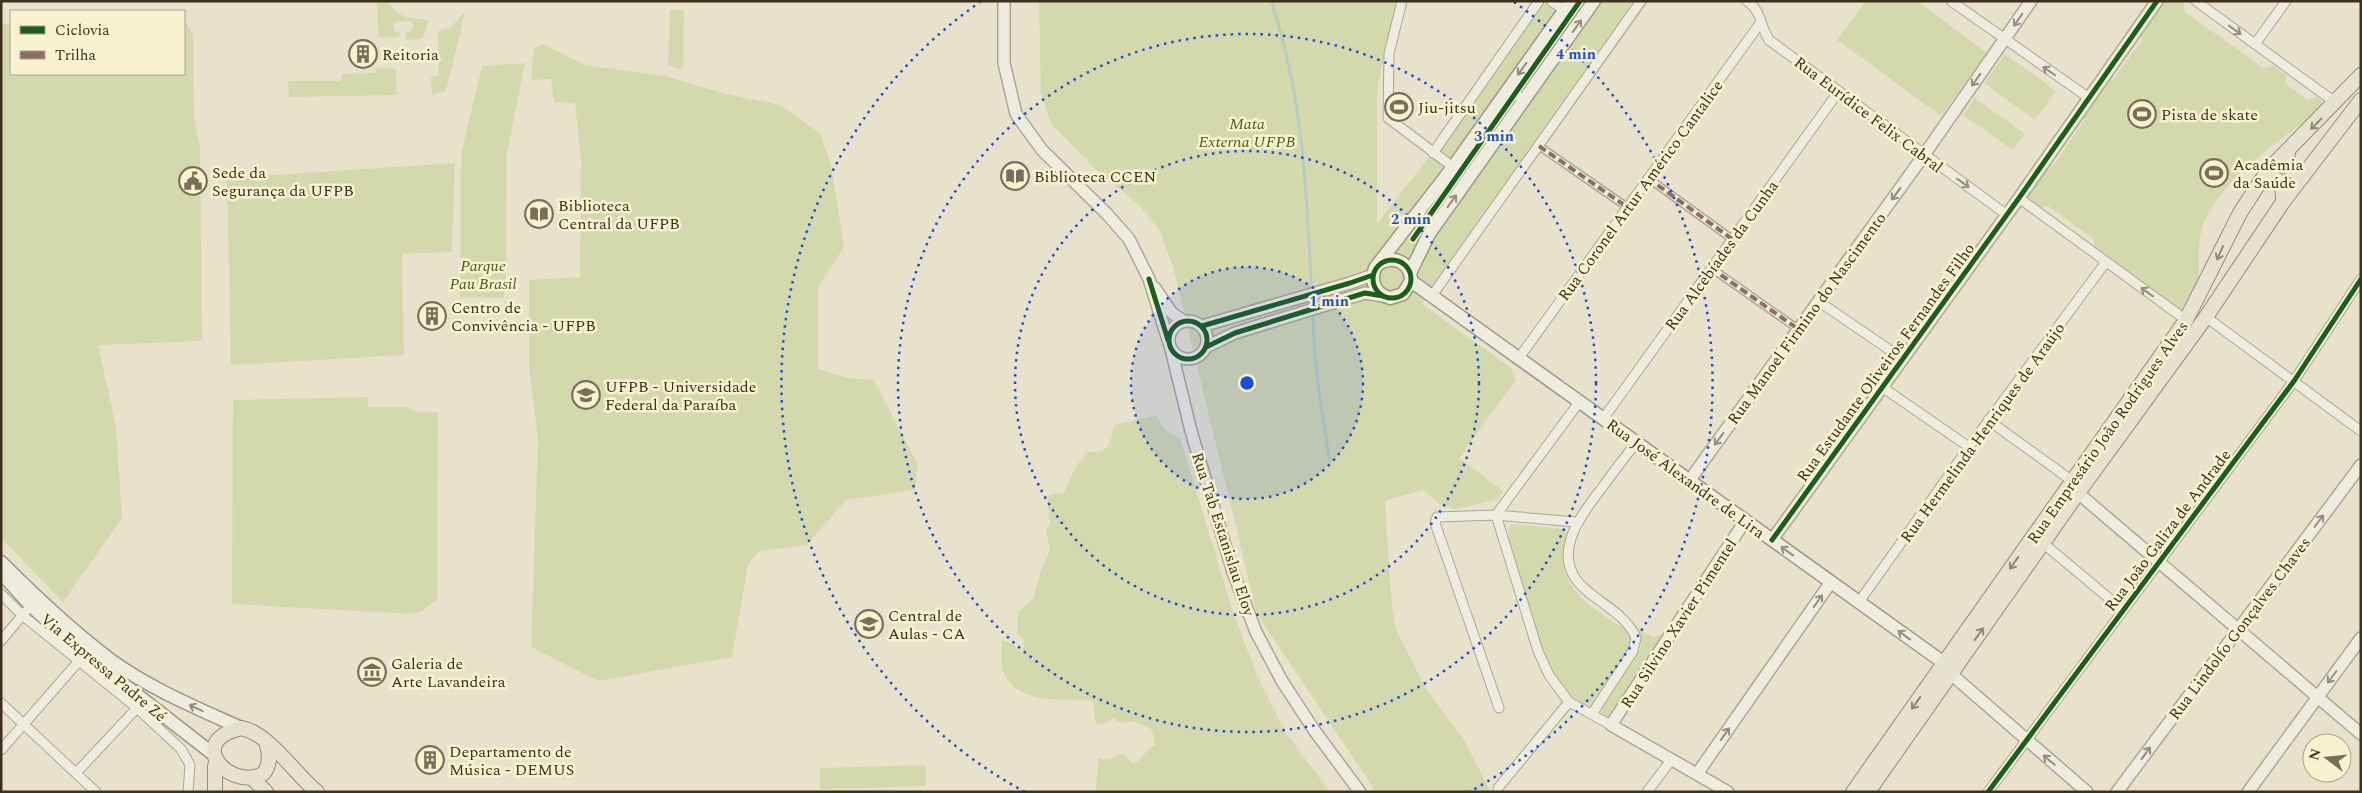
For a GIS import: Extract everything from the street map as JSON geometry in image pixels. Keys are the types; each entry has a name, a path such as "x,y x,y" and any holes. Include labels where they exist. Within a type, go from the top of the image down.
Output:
{"main road":[{"path":"1394,296 1411,277 1429,234 1594,1"},
{"path":"1429,296 1394,296 1374,288 1372,275 1453,167 1567,6"},
{"name":"Rua Empresário João Rodrigues Alves","path":"1868,792 2071,480 2186,320 2240,213 2260,182 2361,75"},
{"name":"Rua Empresário João Rodrigues Alves","path":"1853,792 2043,543 2206,317 2283,202 2361,100"},
{"path":"2288,151 2287,162 2290,170 2303,176"},
{"path":"2260,182 2270,178 2277,179 2282,185 2283,202"},
{"path":"1380,263 1392,259 1398,260 1403,263 1411,277"},
{"name":"Rua José Alexandre de Lira","path":"1411,277 1429,296 1580,401 1859,602 1947,668"},
{"name":"Via Expressa Padre Zé","path":"1,562 66,624 114,662 179,700 241,728"},
{"name":"Via Expressa Padre Zé","path":"1,574 31,606 86,655 214,760"},
{"path":"215,792 214,760 216,744 222,736 241,728 250,730 265,740 317,792"},
{"path":"249,785 263,774 268,767 268,749 265,740"},
{"path":"214,760 220,775 228,781 249,785 266,792"}],"street":[{"name":"Rua Tab Estanislau Eloy","path":"1004,1 1004,63 1016,114 1042,150 1107,214 1129,239 1149,278 1172,312 1183,321"},
{"path":"1402,1 1389,54 1388,118 1453,167"},
{"path":"1433,153 1539,1"},
{"path":"1551,1 1567,6"},
{"path":"1429,296 1539,146 1641,1"},
{"name":"Rua Eurídice Felix Cabral","path":"1747,1 1759,12 1761,22 1770,40 2007,215"},
{"path":"1951,1 2089,98"},
{"name":"Rua Manoel Firmino do Nascimento","path":"1689,481 1924,155 2031,1"},
{"name":"Rua Estudante Oliveiros Fernandes Filho","path":"1772,540 2007,215 2157,1"},
{"path":"2196,1 2336,103"},
{"path":"2255,44 2286,1"},
{"name":"Rua Coronel Artur Américo Cantalice","path":"1519,358 1761,22"},
{"path":"1508,89 1525,101"},
{"name":"Rua Alcebíades da Cunha","path":"1603,419 1839,90"},
{"path":"1539,146 1626,207"},
{"path":"1648,178 1732,239"},
{"path":"2019,198 2186,320"},
{"name":"Rua Hermelinda Henriques de Araújo","path":"1859,602 1988,420 2106,262"},
{"path":"1711,268 1798,329"},
{"path":"1202,326 1372,275"},
{"name":"Rua Tab Estanislau Eloy","path":"1149,278 1170,344 1182,397 1233,572 1256,632 1282,681 1314,730 1360,792"},
{"name":"Rua João Galiza de Andrade","path":"1988,792 2294,381 2361,279"},
{"path":"1206,347 1207,336 1202,326 1193,321 1183,321 1171,330 1170,344 1178,357 1188,359 1198,356 1206,347 1235,333 1365,293 1394,296"},
{"path":"1818,301 1903,359"},
{"path":"2206,317 2361,431"},
{"name":"Rua Tab Estanislau Eloy","path":"1182,397 1183,373 1188,359"},
{"path":"1882,387 1969,447"},
{"path":"1496,515 1580,401"},
{"path":"1988,420 2071,480"},
{"path":"1592,714 1633,651 1636,638 1626,623 1584,588 1571,570 1569,547 1576,522 1636,443"},
{"name":"Rua Lindolfo Gonçalves Chaves","path":"2117,792 2361,465"},
{"path":"2078,493 2361,734"},
{"path":"1499,708 1435,523 1437,517 1441,515 1496,515 1576,522"},
{"path":"1496,515 1538,651 1549,675 1569,702 1728,792"},
{"name":"Rua Silvino Xavier Pimentel","path":"1611,725 1745,521"},
{"path":"2043,543 2123,610"},
{"path":"1697,774 1831,582"},
{"path":"1,594 22,615 137,708 184,753 190,765 188,792"},
{"path":"1,641 31,606"},
{"path":"2248,792 2361,638"},
{"path":"1,750 79,662"},
{"path":"1947,668 2026,741 2087,792"},
{"path":"1498,788 1569,702"},
{"path":"1,703 96,792"},
{"path":"76,773 137,708"},
{"path":"1647,792 1672,760"}],"green space":[{"path":"377,1 388,1 396,11 405,16 429,20 422,39 405,40 406,33 412,31 414,26 411,21 393,22 394,31 400,33 398,38 378,37"},
{"name":"Mata Externa UFPB","path":"1039,1 1399,1 1380,73 1377,97 1377,224 1428,158 1539,1 1649,1 1540,154 1422,304 1511,368 1516,380 1459,458 1503,491 1497,500 1455,509 1442,506 1423,490 1385,501 1392,607 1397,632 1425,687 1464,740 1491,792 1376,792 1257,614 1173,267 1160,231 1139,205 1095,169 1052,125 1041,93"},
{"path":"1866,1 1917,1 1987,53 1941,116 1837,40"},
{"path":"2162,1 2183,1 2185,12 2264,68 2274,66 2286,75 2286,84 2307,100 2317,97 2323,102 2325,107 2254,160 2222,193 2210,211 2202,229 2197,286 2185,314 2094,249 2094,239 2048,206 2038,208 2024,196 2044,166 2053,166 2084,121 2081,114 2106,79 2113,80 2142,40 2140,32"},
{"path":"670,10 684,10 683,69 668,66"},
{"path":"465,12 446,91 432,95 431,76 439,76 438,31 450,28"},
{"path":"185,20 193,35 194,118 200,148 202,341 98,345 116,427 122,518 63,602 1,538 1,24 10,24 10,75 185,75"},
{"path":"543,44 585,65 665,76 726,94 780,105 820,133 831,165 844,247 818,288 818,369 849,378 874,380 918,465 915,490 846,500 807,545 759,551 748,565 732,657 598,681 531,647 538,440 529,367 529,280 580,277 581,161 575,103 554,102 551,79 531,80 534,48"},
{"path":"2005,54 2056,91 2035,120 1984,83"},
{"name":"Parque Pau Brasil","path":"525,63 507,153 506,275 504,298 460,297 461,154 482,66"},
{"path":"376,68 396,69 397,95 289,97 288,81 341,81 342,74 375,73"},
{"path":"1975,98 2025,134 2013,150 1963,115"},
{"path":"455,163 452,252 402,254 404,355 231,365 227,178"},
{"path":"368,397 368,407 407,407 417,412 438,412 437,599 422,611 411,614 232,604 233,400"},
{"path":"1157,415 1166,429 1180,438 1235,618 1257,675 1286,733 1330,792 1096,792 1098,758 1108,760 1124,753 1133,764 1155,745 1152,730 1138,723 1121,723 1113,718 1106,723 1096,724 1093,701 1042,698 1030,695 1019,690 1010,682 1003,671 1001,660 1002,640 1014,645 1022,653 1025,640 1017,633 1018,611 1033,599 1043,565 1050,551 1046,531 1050,523 1047,498 1050,494 1064,493 1075,468 1087,452 1101,451 1109,446 1114,425"},
{"path":"1511,524 1566,529 1564,563 1566,575 1572,586 1588,604 1629,632 1632,647 1590,709 1572,696 1558,679 1545,657 1528,608 1509,537 1508,530"},
{"path":"1633,624 1652,637 1668,634 1612,716 1606,718 1601,713 1601,709 1640,650 1641,642"},
{"path":"926,765 926,786 820,789 820,768"}],"waterway":[{"path":"1271,1 1284,44 1300,132 1305,176 1316,367 1329,459"}],"marked path":[{"path":"1539,146 1627,207"},
{"path":"1648,178 1732,239"},
{"path":"1711,268 1798,329"}],"cycle path":[{"path":"1413,239 1580,1"},
{"path":"1772,540 2019,198 2157,1"},
{"path":"1392,260 1406,265 1411,279 1406,293 1392,298 1378,293 1373,279 1378,265 1392,260"},
{"path":"1202,326 1373,275"},
{"path":"1149,279 1168,340"},
{"path":"1988,792 2294,381 2361,279"},
{"path":"1206,347 1235,333 1365,293 1383,296"},
{"path":"1188,321 1202,326 1207,340 1202,354 1188,359 1174,354 1169,340 1174,326 1188,321"}],"place":[{"name":"Reitoria","path":"363,54"},
{"name":"Jiu-jitsu","path":"1399,107"},
{"name":"Pista de skate","path":"2142,114"},
{"name":"Acadêmia da Saúde","path":"2214,173"},
{"name":"Biblioteca CCEN","path":"1015,176"},
{"name":"Sede da Segurança da UFPB","path":"193,181"},
{"name":"Biblioteca Central da UFPB","path":"539,214"},
{"name":"Centro de Convivência - UFPB","path":"432,316"},
{"name":"UFPB - Universidade Federal da Paraíba","path":"586,395"},
{"name":"Central de Aulas - CA","path":"869,624"},
{"name":"Galeria de Arte Lavandeira","path":"372,672"},
{"name":"Departamento de Música - DEMUS","path":"430,760"}]}
